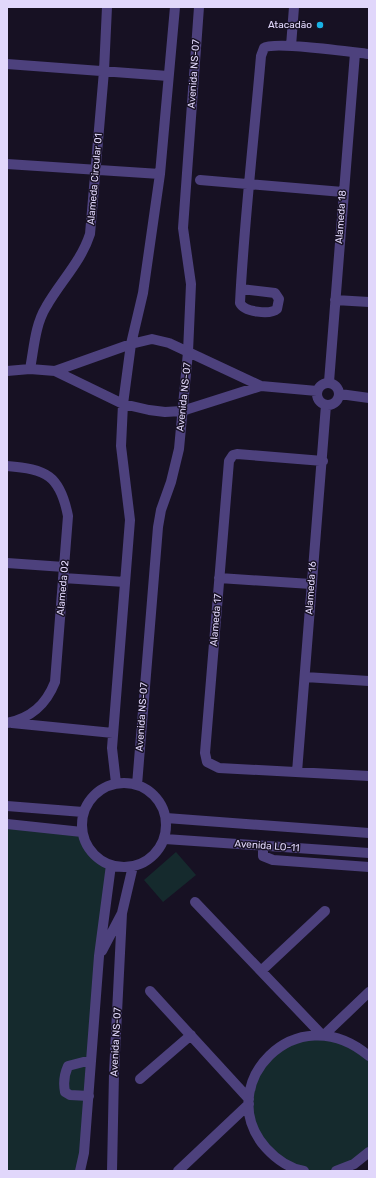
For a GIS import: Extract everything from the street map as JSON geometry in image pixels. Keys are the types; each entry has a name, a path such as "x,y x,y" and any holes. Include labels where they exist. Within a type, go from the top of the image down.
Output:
{"street":[{"name":"Alameda Circular 01","path":"30,369 40,318 45,307 84,251 89,238 104,72 107,7"},
{"path":"116,783 112,748 130,520 129,501 121,446 123,404 131,344 143,293 160,174 175,7"},
{"name":"Avenida NS-07","path":"137,785 158,527 161,510 171,482 179,449 188,352 191,284 183,228 199,7"},
{"path":"291,46 294,7"},
{"path":"241,289 261,56 264,48 272,45 291,46 369,54"},
{"name":"Alameda 18","path":"329,382 355,53"},
{"path":"7,64 168,76"},
{"path":"7,164 160,174"},
{"path":"200,180 343,192"},
{"path":"335,300 369,302"},
{"path":"55,371 131,344 152,339 169,343 261,386 317,392"},
{"path":"7,370 30,369 55,371 123,404 149,410 182,411 261,386"},
{"path":"329,382 335,385 340,394 335,403 326,405 320,402 317,392 322,384 329,382"},
{"path":"340,394 369,398"},
{"name":"Alameda 16","path":"298,772 311,584 323,461 326,405"},
{"name":"Alameda 17","path":"298,772 219,768 207,762 205,753 228,464 231,457 237,454 323,461"},
{"name":"Alameda 02","path":"7,466 40,471 49,477 59,488 65,502 68,516 55,682 50,694 41,706 22,719 7,723"},
{"path":"7,563 64,567"},
{"path":"63,578 125,582"},
{"path":"219,578 311,584"},
{"path":"305,677 369,681"},
{"path":"7,723 113,733"},
{"path":"298,772 369,776"},
{"path":"116,783 137,785 156,797 162,807 166,818 164,839 157,851 146,861 133,866 111,866 97,858 87,846 82,832 83,812 90,798 102,788 116,783"},
{"path":"7,806 83,812"},
{"name":"Avenida LO-11","path":"166,818 369,833"},
{"path":"7,824 82,832"},
{"name":"Avenida LO-11","path":"164,839 369,853"},
{"path":"263,846 263,856 273,860 369,867"},
{"name":"Avenida NS-07","path":"80,1171 84,1153 99,956 111,866"},
{"name":"Avenida NS-07","path":"112,1171 114,1074 122,914 133,866"},
{"path":"195,902 300,1014 323,1035"},
{"path":"261,971 325,911"},
{"name":"Avenida NS-07","path":"99,956 122,914"},
{"path":"150,991 249,1101"},
{"path":"323,1035 369,992"},
{"path":"300,1014 303,1036"},
{"path":"342,1038 345,1016"},
{"path":"140,1079 191,1035"},
{"path":"298,1170 275,1158 259,1140 251,1119 249,1101 253,1081 259,1068 278,1048 303,1036 323,1035 342,1038 357,1046 369,1056"},
{"path":"89,1096 70,1095 65,1092 64,1074 68,1066 91,1060"},
{"path":"228,1076 238,1080 253,1081"},
{"path":"178,1171 226,1127 249,1101"},
{"path":"226,1127 238,1121 251,1119"},
{"path":"338,1171 354,1164 369,1152"}],"green space":[{"path":"7,824 82,832 97,858 111,865 79,1171 7,1171"},
{"path":"176,852 196,875 163,902 144,880"},
{"path":"322,1035 369,1056 369,1151 332,1171 304,1171 275,1158 251,1119 252,1085 278,1048"}],"place":[{"name":"Atacadão","path":"320,25"}]}
